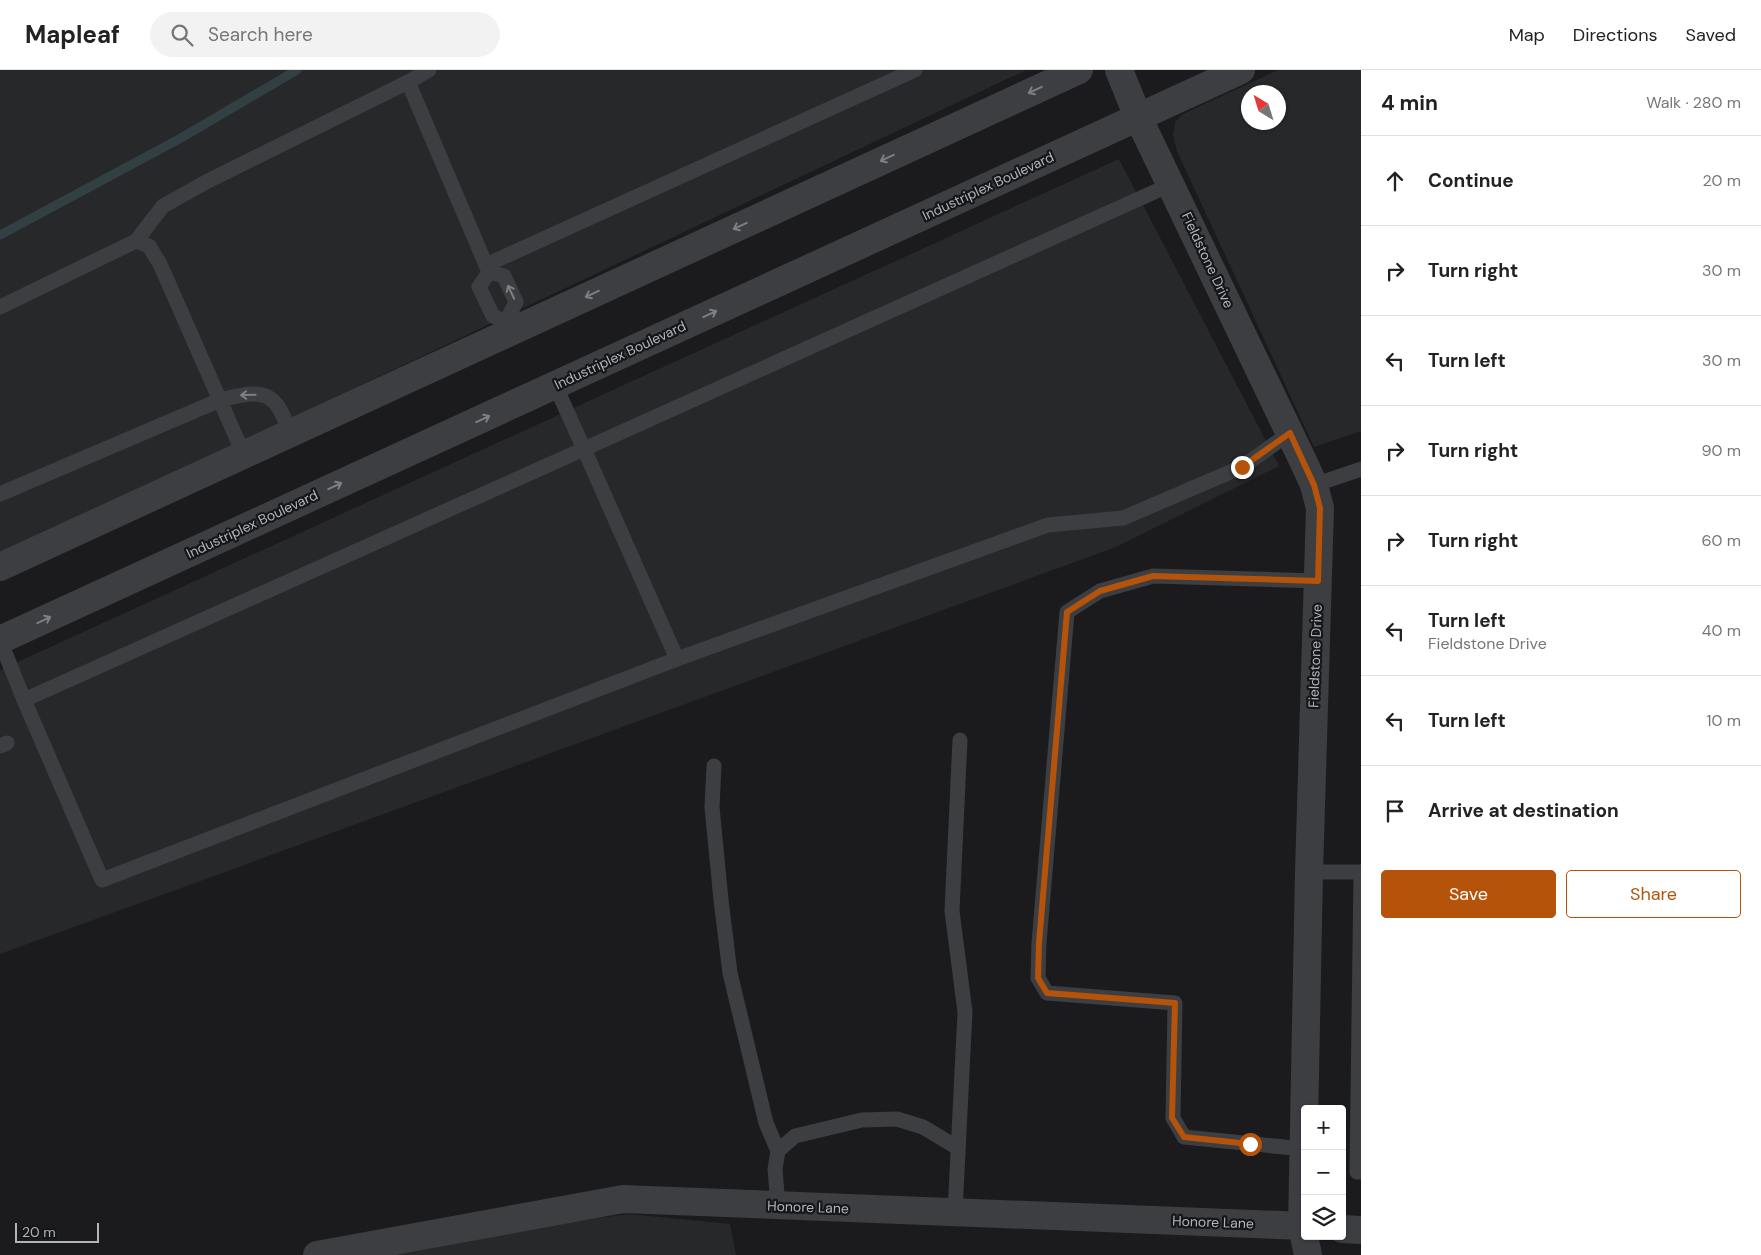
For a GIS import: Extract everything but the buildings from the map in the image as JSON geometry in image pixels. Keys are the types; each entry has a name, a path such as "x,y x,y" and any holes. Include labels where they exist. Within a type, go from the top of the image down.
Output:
{"street":[{"path":"0,567 291,433 508,327 1079,70"},
{"name":"Fieldstone Drive","path":"1119,70 1138,117 1172,184 1314,485 1320,508 1309,872 1305,1105"},
{"name":"Industriplex Boulevard","path":"0,640 1241,70"},
{"name":"Fieldstone Drive","path":"1304,1150 1304,1195"},
{"name":"Honore Lane","path":"317,1255 623,1200 1301,1226"},
{"path":"1346,1229 1361,1230"},
{"name":"Fieldstone Drive","path":"1306,1240 1308,1255"}],"lane":[{"path":"0,307 136,241 163,206 208,181 429,70"},
{"path":"408,82 487,269 504,276 516,302 508,327 492,316 480,287 487,269 915,70"},
{"path":"24,700 1172,184"},
{"path":"136,241 150,246 160,264 244,455"},
{"path":"555,385 677,659"},
{"path":"0,494 220,400 246,394 267,396 276,405 291,433"},
{"path":"0,640 102,880 677,659 1048,525 1123,518 1242,467 1290,433"},
{"path":"1314,485 1361,469"},
{"path":"1301,1149 1184,1137 1172,1118 1175,1003 1047,993 1038,978 1038,960 1067,612 1100,591 1153,576 1318,581"},
{"path":"955,1212 965,1012 952,911 960,740"},
{"path":"714,766 712,807 730,973 766,1123 778,1151 775,1169 778,1206"},
{"path":"1309,872 1361,872 1357,1172 1361,1172"},
{"path":"778,1151 795,1136 862,1120 897,1119 923,1127 958,1148"}],"shaded area":[{"path":"0,70 1026,70 0,556"},
{"path":"1278,70 1361,70 1361,431 1314,447 1177,151 1173,135 1175,122 1183,114 1241,87 1241,130 1286,130 1286,85 1246,85"},
{"path":"1119,159 1279,466 1116,547 0,954 0,670"},
{"path":"629,1214 730,1224 736,1255 381,1255 543,1225"}],"waterway":[{"path":"0,235 181,138 297,70"}],"route":[{"path":"1242,467 1290,433 1314,485 1320,508 1318,581 1153,576 1100,591 1067,612 1039,943 1038,978 1047,993 1175,1003 1172,1118 1184,1137 1250,1144"}]}
